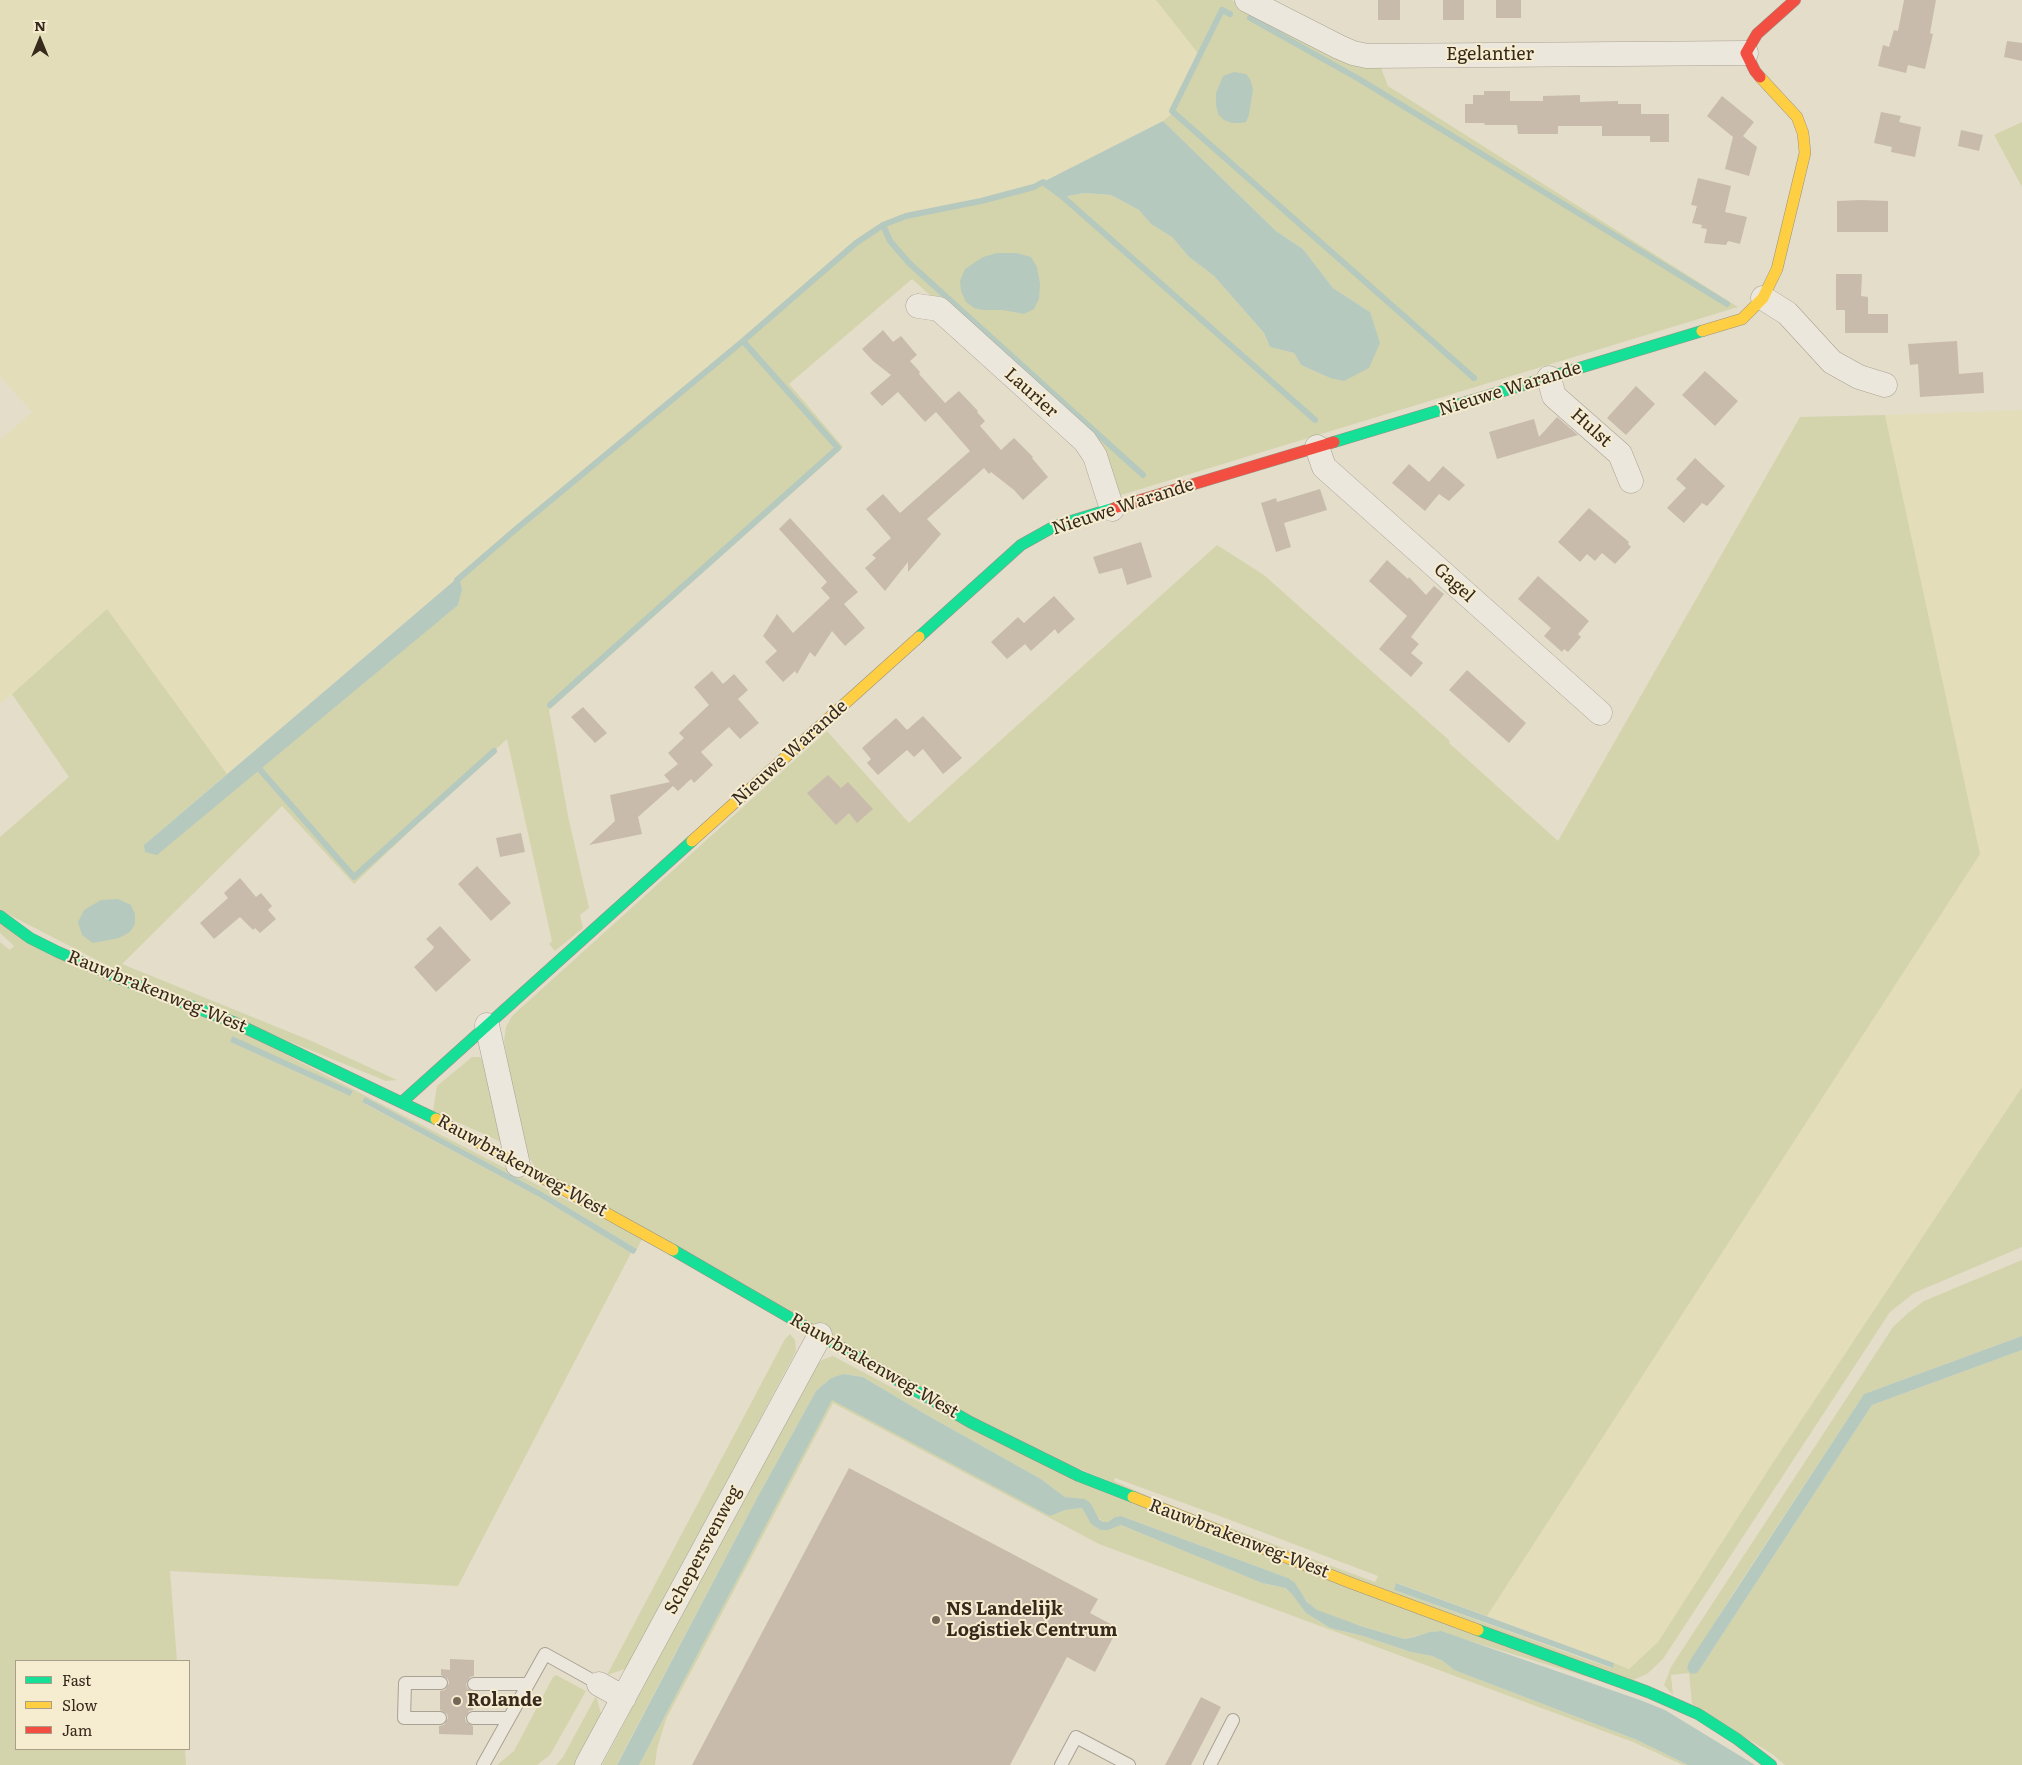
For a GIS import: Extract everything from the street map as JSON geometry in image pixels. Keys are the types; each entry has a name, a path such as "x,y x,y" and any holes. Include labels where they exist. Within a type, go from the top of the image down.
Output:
{"street":[{"name":"Egelantier","path":"1247,0 1339,47 1353,53 1368,56 1746,53"},
{"path":"1746,53 1757,34 1795,0"},
{"name":"Nieuwe Warande","path":"402,1102 1021,545 1055,526 1742,319 1764,298 1777,269 1805,153 1803,133 1796,117 1787,104 1756,71 1746,53"},
{"path":"1764,298 1787,313 1832,362 1859,377 1885,385"},
{"name":"Laurier","path":"918,306 939,309 1085,442 1095,456 1112,509"},
{"name":"Hulst","path":"1549,378 1554,396 1620,454 1630,481"},
{"name":"Gagel","path":"1317,447 1324,467 1600,713"},
{"name":"Rauwbrakenweg-West","path":"0,916 30,938 58,952 120,979 233,1022 402,1102 612,1215 970,1422 1079,1476 1351,1583 1648,1692 1698,1714 1737,1739 1771,1765"},
{"path":"487,1025 518,1164"},
{"name":"Schepersvenweg","path":"587,1765 820,1335"},
{"path":"599,1684 624,1698"}],"lane":[{"path":"483,1765 545,1654 599,1684"},
{"path":"440,1718 404,1718 404,1683 441,1683"},
{"path":"474,1684 528,1684"},
{"path":"473,1718 509,1718"},
{"path":"1210,1765 1233,1720"},
{"path":"1061,1765 1076,1737 1129,1765"}],"shaded area":[{"path":"0,0 1156,0 1200,56 1174,112 1163,121 1029,189 900,215 888,220 865,235 460,580 455,580 227,774 107,610 0,704 0,440 32,412 0,376"},
{"path":"1234,72 1246,74 1250,79 1253,89 1249,115 1246,122 1241,123 1232,123 1224,120 1218,114 1216,105 1216,93 1223,76"},
{"path":"1163,121 1276,231 1303,249 1333,288 1370,312 1380,343 1369,368 1344,381 1330,378 1301,365 1294,353 1270,347 1264,333 1214,276 1189,257 1172,237 1151,224 1139,210 1111,195 1084,193 1063,197 1043,182"},
{"path":"997,253 1017,253 1031,257 1037,267 1040,284 1039,299 1034,309 1024,314 1003,310 983,310 974,308 966,302 961,291 960,281 965,269 983,257"},
{"path":"2022,410 2022,1087 1774,1461 1658,1642 1629,1669 1487,1616 1980,854 1885,415"},
{"path":"455,580 460,580 462,589 458,605 157,855 145,852 144,845"},
{"path":"118,899 131,905 135,914 135,924 130,932 119,938 93,943 82,935 78,922 84,910 101,900"},
{"path":"232,1036 353,1091 350,1096 230,1042"},
{"path":"365,1097 544,1193 637,1249 634,1254 631,1253 541,1198 362,1102"},
{"path":"2022,1336 2022,1350 1872,1405 1698,1672 1690,1673 1687,1668 1689,1662 1864,1394"},
{"path":"843,1374 863,1377 1041,1479 1065,1497 1085,1499 1091,1504 1099,1519 1103,1522 1108,1522 1115,1517 1121,1516 1288,1578 1295,1583 1307,1602 1317,1610 1361,1626 1404,1639 1441,1631 1640,1700 1665,1710 1755,1765 1688,1765 1637,1740 1454,1670 1443,1661 1432,1656 1411,1652 1363,1636 1330,1628 1306,1613 1285,1588 1262,1583 1121,1525 1108,1530 1100,1530 1091,1524 1082,1508 1065,1510 1050,1516 832,1400 639,1765 617,1765 756,1500 816,1391 831,1378"},
{"path":"1396,1583 1614,1663 1613,1668 1394,1590"}],"green space":[{"path":"1156,0 1231,0 1380,65 1388,86 1738,307 1121,495 1114,489 1094,442 912,279 789,384 843,447 549,710 568,816 589,908 580,915 583,928 555,951 549,944 552,941 507,739 354,884 282,806 122,964 314,1042 397,1080 386,1081 122,973 0,910 0,837 69,777 12,694 107,609 227,774 144,845 462,589 460,580 865,235 888,220 900,215 1029,189 1043,182 1063,197 1084,193 1111,195 1139,210 1151,224 1172,237 1189,257 1214,276 1264,333 1270,347 1294,353 1301,365 1330,378 1370,312 1333,288 1303,249 1276,231 1163,121 1174,112 1200,56"},
{"path":"2022,122 2022,187 1994,135"},
{"path":"1885,415 1980,854 1487,1616 1397,1583 1394,1590 1579,1657 1612,1668 1614,1663 1629,1669 1658,1642 1774,1461 2022,1087 2022,1247 1914,1293 1890,1312 1663,1659 1647,1674 1633,1680 1356,1579 1107,1484 1052,1461 999,1433 692,1255 535,1167 526,1152 521,1139 504,1041 506,1027 512,1016 827,731 909,823 1217,545 1264,575 1450,741 1449,743 1558,841 1800,417","holes":["1115,1478 1378,1576 1375,1582 1299,1554 1155,1499 1114,1481"]},
{"path":"0,924 252,1037 642,1239 637,1249 544,1193 365,1097 363,1103 541,1198 631,1253 458,1586 170,1571 177,1660 15,1660 15,1750 185,1750 186,1765 0,1765 0,942 10,950 14,946 0,933","holes":["232,1036 350,1096 230,1042"]},
{"path":"472,1057 479,1057 485,1060 501,1142 433,1111 437,1086"},
{"path":"2022,1260 2022,1336 1864,1394 1734,1592 1687,1668 1698,1672 1872,1405 2022,1350 2022,1765 1785,1765 1772,1754 1692,1704 1689,1673 1671,1675 1673,1695 1664,1685 1671,1667 1893,1327 1924,1301"},
{"path":"790,1334 795,1340 796,1351 628,1668 607,1675 785,1339"},
{"path":"833,1356 938,1412 1614,1685 1437,1631 1404,1639 1323,1614 1312,1607 1288,1578 1121,1516 1115,1517 1108,1522 1103,1522 1081,1499 1065,1497 1041,1479 863,1377 843,1374 831,1378 816,1391 756,1500 617,1765 602,1765 810,1371 822,1360"},
{"path":"832,1399 1050,1516 1065,1510 1082,1508 1091,1524 1100,1530 1121,1525 1262,1583 1284,1588 1291,1593 1306,1613 1330,1628 1363,1636 1411,1652 1432,1656 1443,1661 1454,1670 1637,1740 1688,1765 1683,1765 1633,1742 1099,1544 833,1403 666,1719 657,1749 655,1765 639,1765"},
{"path":"556,1675 586,1691 550,1755 537,1765 497,1765 514,1751 553,1677"},
{"path":"596,1696 602,1717 576,1765 556,1765 563,1757"}],"building":[{"path":"1378,0 1400,0 1400,20 1378,20"},
{"path":"1443,0 1464,0 1464,20 1443,20"},
{"path":"1496,0 1521,0 1521,18 1496,18"},
{"path":"1904,0 1936,0 1930,33 1933,34 1925,69 1908,65 1906,73 1878,66 1883,45 1889,47 1894,30 1898,31"},
{"path":"2007,41 2022,43 2022,61 2004,57"},
{"path":"1484,91 1510,91 1510,101 1543,101 1543,96 1580,95 1580,102 1618,101 1618,104 1641,104 1641,114 1669,114 1669,142 1650,142 1650,136 1602,136 1602,126 1558,126 1558,134 1518,134 1517,125 1465,123 1465,104 1473,104 1473,95 1484,95"},
{"path":"1722,96 1754,122 1743,136 1757,147 1749,176 1725,169 1733,137 1707,116"},
{"path":"1881,112 1901,116 1899,122 1921,127 1915,157 1891,152 1892,147 1874,143"},
{"path":"1961,130 1983,135 1979,151 1958,146"},
{"path":"1698,178 1731,186 1725,212 1747,217 1740,244 1728,241 1726,245 1704,243 1707,229 1701,228 1702,225 1692,223 1697,206 1691,205"},
{"path":"1837,201 1888,201 1888,232 1837,232"},
{"path":"1836,274 1862,274 1861,296 1868,297 1868,314 1888,314 1888,333 1845,333 1845,310 1836,310"},
{"path":"883,330 893,342 901,336 917,355 910,361 945,403 959,391 978,411 985,421 980,426 1001,450 1014,438 1033,457 1048,477 1023,500 1014,490 991,472 989,474 984,468 927,519 941,534 908,572 908,562 885,591 865,568 876,558 872,555 891,538 866,509 883,494 900,513 970,451 936,412 925,422 898,392 882,406 870,393 891,375 873,361 862,349"},
{"path":"1957,341 1959,374 1983,372 1984,393 1920,397 1918,364 1910,365 1908,344"},
{"path":"1705,371 1738,401 1715,426 1682,395"},
{"path":"1636,386 1655,404 1626,435 1607,418"},
{"path":"1557,417 1578,435 1497,459 1489,432 1534,419 1539,437"},
{"path":"1695,458 1725,486 1707,506 1702,503 1684,523 1667,508 1686,488 1676,479"},
{"path":"1409,464 1429,482 1443,466 1465,485 1449,501 1439,494 1425,511 1392,483"},
{"path":"1320,489 1327,510 1284,523 1291,547 1276,552 1261,503 1276,498 1277,502"},
{"path":"1589,508 1629,542 1628,544 1631,547 1615,564 1602,553 1595,561 1587,554 1580,562 1558,542"},
{"path":"790,518 858,592 844,604 865,628 845,646 832,631 815,657 810,652 797,674 795,671 783,682 765,662 777,651 763,636 777,614 793,633 830,598 821,588 827,582 779,529"},
{"path":"1141,542 1152,577 1127,585 1122,568 1099,574 1093,557"},
{"path":"1387,560 1408,579 1409,577 1426,595 1434,586 1444,594 1411,637 1419,644 1411,653 1423,663 1411,677 1379,649 1407,616 1369,581"},
{"path":"1538,576 1589,621 1578,634 1581,637 1568,652 1564,649 1562,652 1544,636 1551,628 1518,599"},
{"path":"1054,596 1075,619 1058,634 1055,629 1031,651 1025,644 1007,659 991,642 1018,617 1024,623"},
{"path":"1467,670 1526,723 1509,743 1449,690"},
{"path":"712,671 723,684 734,674 748,690 738,699 759,723 740,739 729,727 701,752 713,765 694,783 691,779 678,791 673,786 638,817 642,834 589,845 615,821 610,795 670,782 664,775 678,764 668,753 684,738 679,733 709,705 694,687"},
{"path":"583,707 607,733 595,743 571,717"},
{"path":"923,716 962,758 943,774 923,749 914,757 907,750 878,775 867,763 871,759 862,748 896,718 907,730"},
{"path":"828,775 841,788 848,782 873,809 857,823 849,813 836,825 807,793"},
{"path":"521,833 525,852 500,857 496,838"},
{"path":"477,866 511,903 491,921 458,884"},
{"path":"240,878 256,897 261,893 272,906 268,910 276,919 260,933 255,928 253,930 240,917 214,939 200,923 228,898 224,893"},
{"path":"440,926 471,960 436,992 414,967 434,947 426,939"},
{"name":"NS Landelijk Logistiek Centrum","path":"849,1468 1098,1599 1090,1613 1118,1628 1095,1672 1067,1657 1010,1765 692,1765"},
{"name":"Rolande","path":"450,1659 474,1660 474,1676 470,1677 466,1684 467,1688 474,1692 473,1710 469,1711 465,1718 466,1722 473,1726 473,1735 439,1734 439,1726 444,1725 448,1718 447,1714 440,1710 440,1691 445,1690 449,1683 448,1679 441,1675 441,1669 450,1670"},
{"path":"1201,1697 1221,1707 1191,1765 1165,1765"}],"waterway":[{"path":"1230,14 1222,10 1172,111 1474,378"},
{"path":"1250,18 1359,79 1727,304"},
{"path":"1143,475 909,263 890,241 883,225 906,216 981,201 1034,187 1043,182 1063,197 1315,420"},
{"path":"457,580 743,341 856,243 883,225"},
{"path":"550,705 838,448 743,341"},
{"path":"255,764 354,877 494,751"}],"traffic: fast":[{"path":"1334,442 1702,331"},
{"path":"919,637 1021,545 1055,526 1114,508"},
{"path":"402,1102 692,841"},
{"path":"0,916 30,938 58,952 121,979 233,1022 436,1119"},
{"path":"673,1250 970,1422 1079,1476 1133,1497"},
{"path":"1478,1630 1648,1692 1698,1714 1737,1739 1771,1765"}],"traffic: slow":[{"path":"1702,331 1742,319 1763,298 1777,269 1805,153 1803,133 1797,117 1760,77"},
{"path":"692,841 919,637"},
{"path":"436,1119 673,1250"},
{"path":"1133,1497 1351,1583 1478,1630"}],"traffic: jam":[{"path":"1760,77 1746,53 1757,34 1795,0"},
{"path":"1114,508 1334,442"}],"place":[{"name":"NS Landelijk Logistiek Centrum","path":"936,1620"},
{"name":"Rolande","path":"457,1701"}]}
